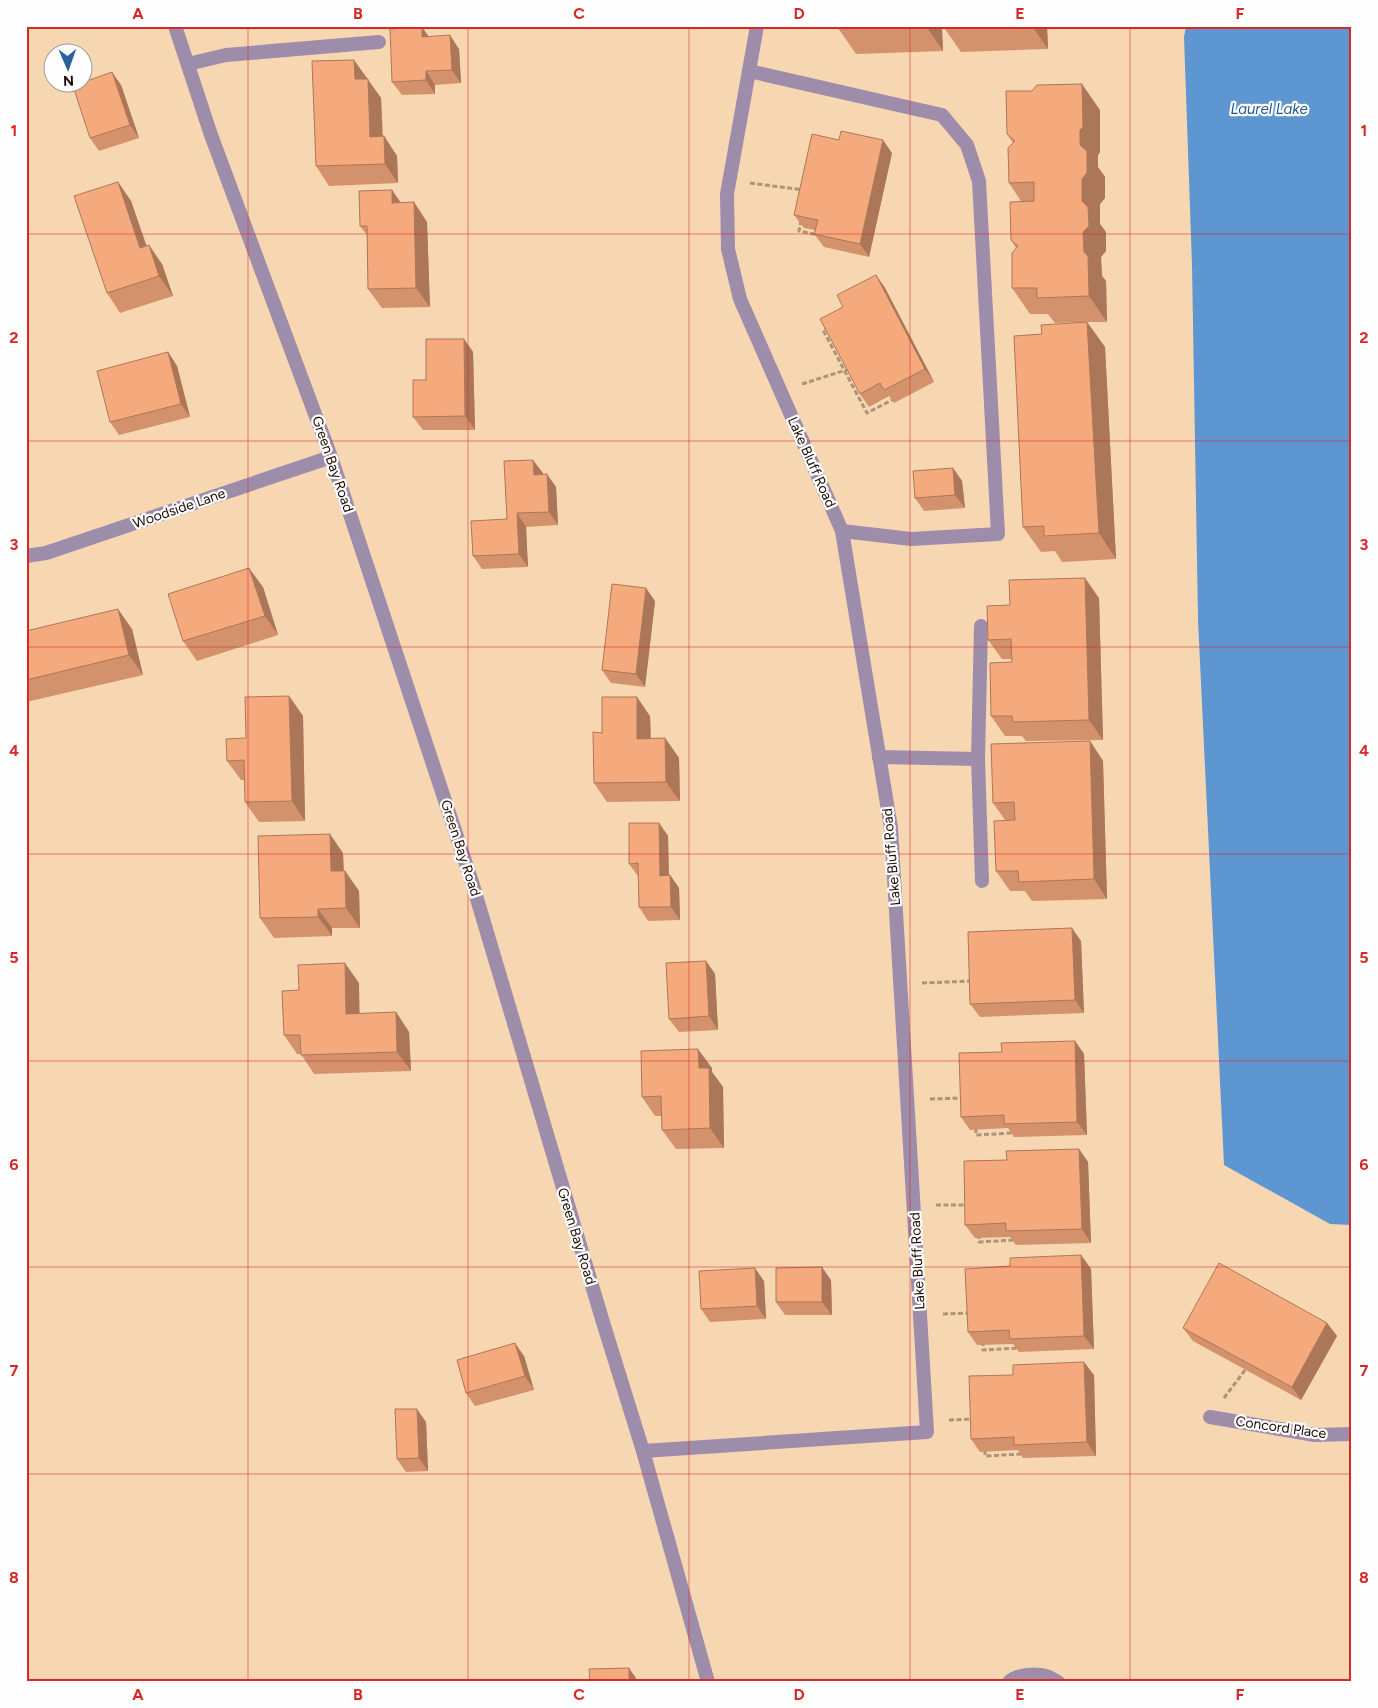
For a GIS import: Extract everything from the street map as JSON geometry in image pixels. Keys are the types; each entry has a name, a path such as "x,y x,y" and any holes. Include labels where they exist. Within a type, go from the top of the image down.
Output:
{"street":[{"name":"Green Bay Road","path":"175,26 211,134 331,457 472,882 643,1452 708,1682"},
{"name":"Lake Bluff Road","path":"757,26 728,194 728,248 740,299 842,531 891,828 926,1422"},
{"path":"188,64 226,55 379,42"},
{"path":"749,70 942,115 967,145 979,180 998,534 911,539 842,531"},
{"name":"Woodside Lane","path":"26,556 46,554 331,457"},
{"path":"981,626 978,759 982,881"},
{"path":"879,757 978,759"},
{"name":"Concord Place","path":"1210,1417 1315,1435 1352,1434"},
{"path":"643,1452 927,1432 926,1422"},
{"path":"1009,1682 1013,1678 1031,1674 1046,1676 1058,1682"}],"path":[{"path":"730,180 808,190"},
{"path":"802,215 798,231 826,237"},
{"path":"836,323 822,330 867,413 892,400"},
{"path":"781,391 849,369"},
{"path":"900,984 978,981"},
{"path":"907,1100 965,1098"},
{"path":"976,1125 976,1135 1014,1133"},
{"path":"913,1206 968,1205"},
{"path":"978,1232 979,1242 1016,1240"},
{"path":"920,1315 972,1313"},
{"path":"982,1331 983,1350 1019,1348"},
{"path":"1210,1417 1245,1370"},
{"path":"926,1422 974,1419"},
{"path":"985,1447 985,1456 1023,1454"}],"water":[{"name":"Laurel Lake","path":"1186,26 1352,26 1352,1225 1330,1224 1224,1165 1198,620 1192,265 1184,37"}],"building":[{"path":"838,26 900,26 838,28"},
{"path":"422,27 422,37 450,35 452,70 426,71 426,80 392,82 390,29"},
{"path":"354,60 355,79 368,79 370,137 384,136 385,164 316,166 312,61"},
{"path":"112,72 130,125 90,138 75,92 92,92 92,79"},
{"path":"1082,84 1083,127 1080,130 1080,145 1087,151 1087,173 1082,179 1082,201 1088,207 1089,226 1083,232 1084,252 1088,256 1089,296 1037,298 1037,288 1012,288 1012,253 1018,246 1011,240 1010,202 1034,201 1034,182 1009,183 1008,148 1015,141 1007,134 1006,91 1032,91 1037,85"},
{"path":"841,131 883,140 860,244 814,234 818,220 794,215 812,134 839,140"},
{"path":"118,182 140,248 149,245 159,276 107,293 74,196"},
{"path":"392,190 392,203 414,202 416,288 368,289 367,226 360,226 359,191"},
{"path":"876,275 925,369 884,390 880,383 860,394 820,319 843,307 837,295"},
{"path":"1087,322 1099,533 1044,536 1044,526 1023,527 1014,336 1042,334 1041,325"},
{"path":"426,339 464,339 465,416 413,417 413,380 426,380"},
{"path":"168,352 181,404 110,422 97,371"},
{"path":"533,460 534,475 547,474 549,512 517,513 519,554 473,556 471,521 507,519 504,461"},
{"path":"953,468 955,495 915,498 913,471"},
{"path":"249,568 265,616 183,641 168,594"},
{"path":"1085,578 1089,720 1013,722 1012,716 991,716 990,663 1012,662 1011,639 988,640 987,606 1010,605 1009,580"},
{"path":"612,584 646,588 636,674 602,670"},
{"path":"118,609 129,655 26,680 26,631"},
{"path":"289,696 292,801 245,802 244,760 227,761 226,739 246,738 245,697"},
{"path":"602,697 637,697 637,739 665,738 666,782 594,783 593,732 602,733"},
{"path":"1090,741 1094,879 1019,882 1018,871 996,871 994,821 1015,820 1014,802 993,803 991,744"},
{"path":"629,823 659,823 660,876 670,875 671,907 639,907 638,863 629,864"},
{"path":"330,834 331,871 345,871 346,908 318,909 318,917 260,918 258,836"},
{"path":"1072,928 1075,1000 970,1004 968,932"},
{"path":"706,961 709,1016 669,1019 666,963"},
{"path":"345,963 346,1014 396,1012 397,1052 301,1055 300,1035 284,1035 282,991 299,990 298,965"},
{"path":"1075,1041 1077,1122 1004,1124 1004,1115 961,1117 959,1053 1002,1052 1001,1043"},
{"path":"698,1049 699,1068 709,1068 710,1128 662,1130 661,1096 642,1097 641,1051"},
{"path":"1079,1149 1082,1229 1006,1231 1006,1223 965,1225 964,1161 1007,1160 1006,1151"},
{"path":"1081,1255 1084,1336 1010,1339 1009,1330 968,1332 965,1269 1010,1266 1010,1258"},
{"path":"1219,1263 1327,1323 1292,1387 1183,1328"},
{"path":"822,1267 822,1302 776,1302 776,1268"},
{"path":"755,1268 757,1306 701,1309 699,1271"},
{"path":"515,1343 525,1376 466,1393 457,1360"},
{"path":"1084,1362 1087,1442 1014,1445 1014,1437 971,1439 969,1376 1013,1375 1013,1365"},
{"path":"395,1409 417,1409 419,1458 397,1459"},
{"path":"629,1668 629,1682 590,1682 589,1669"}]}
